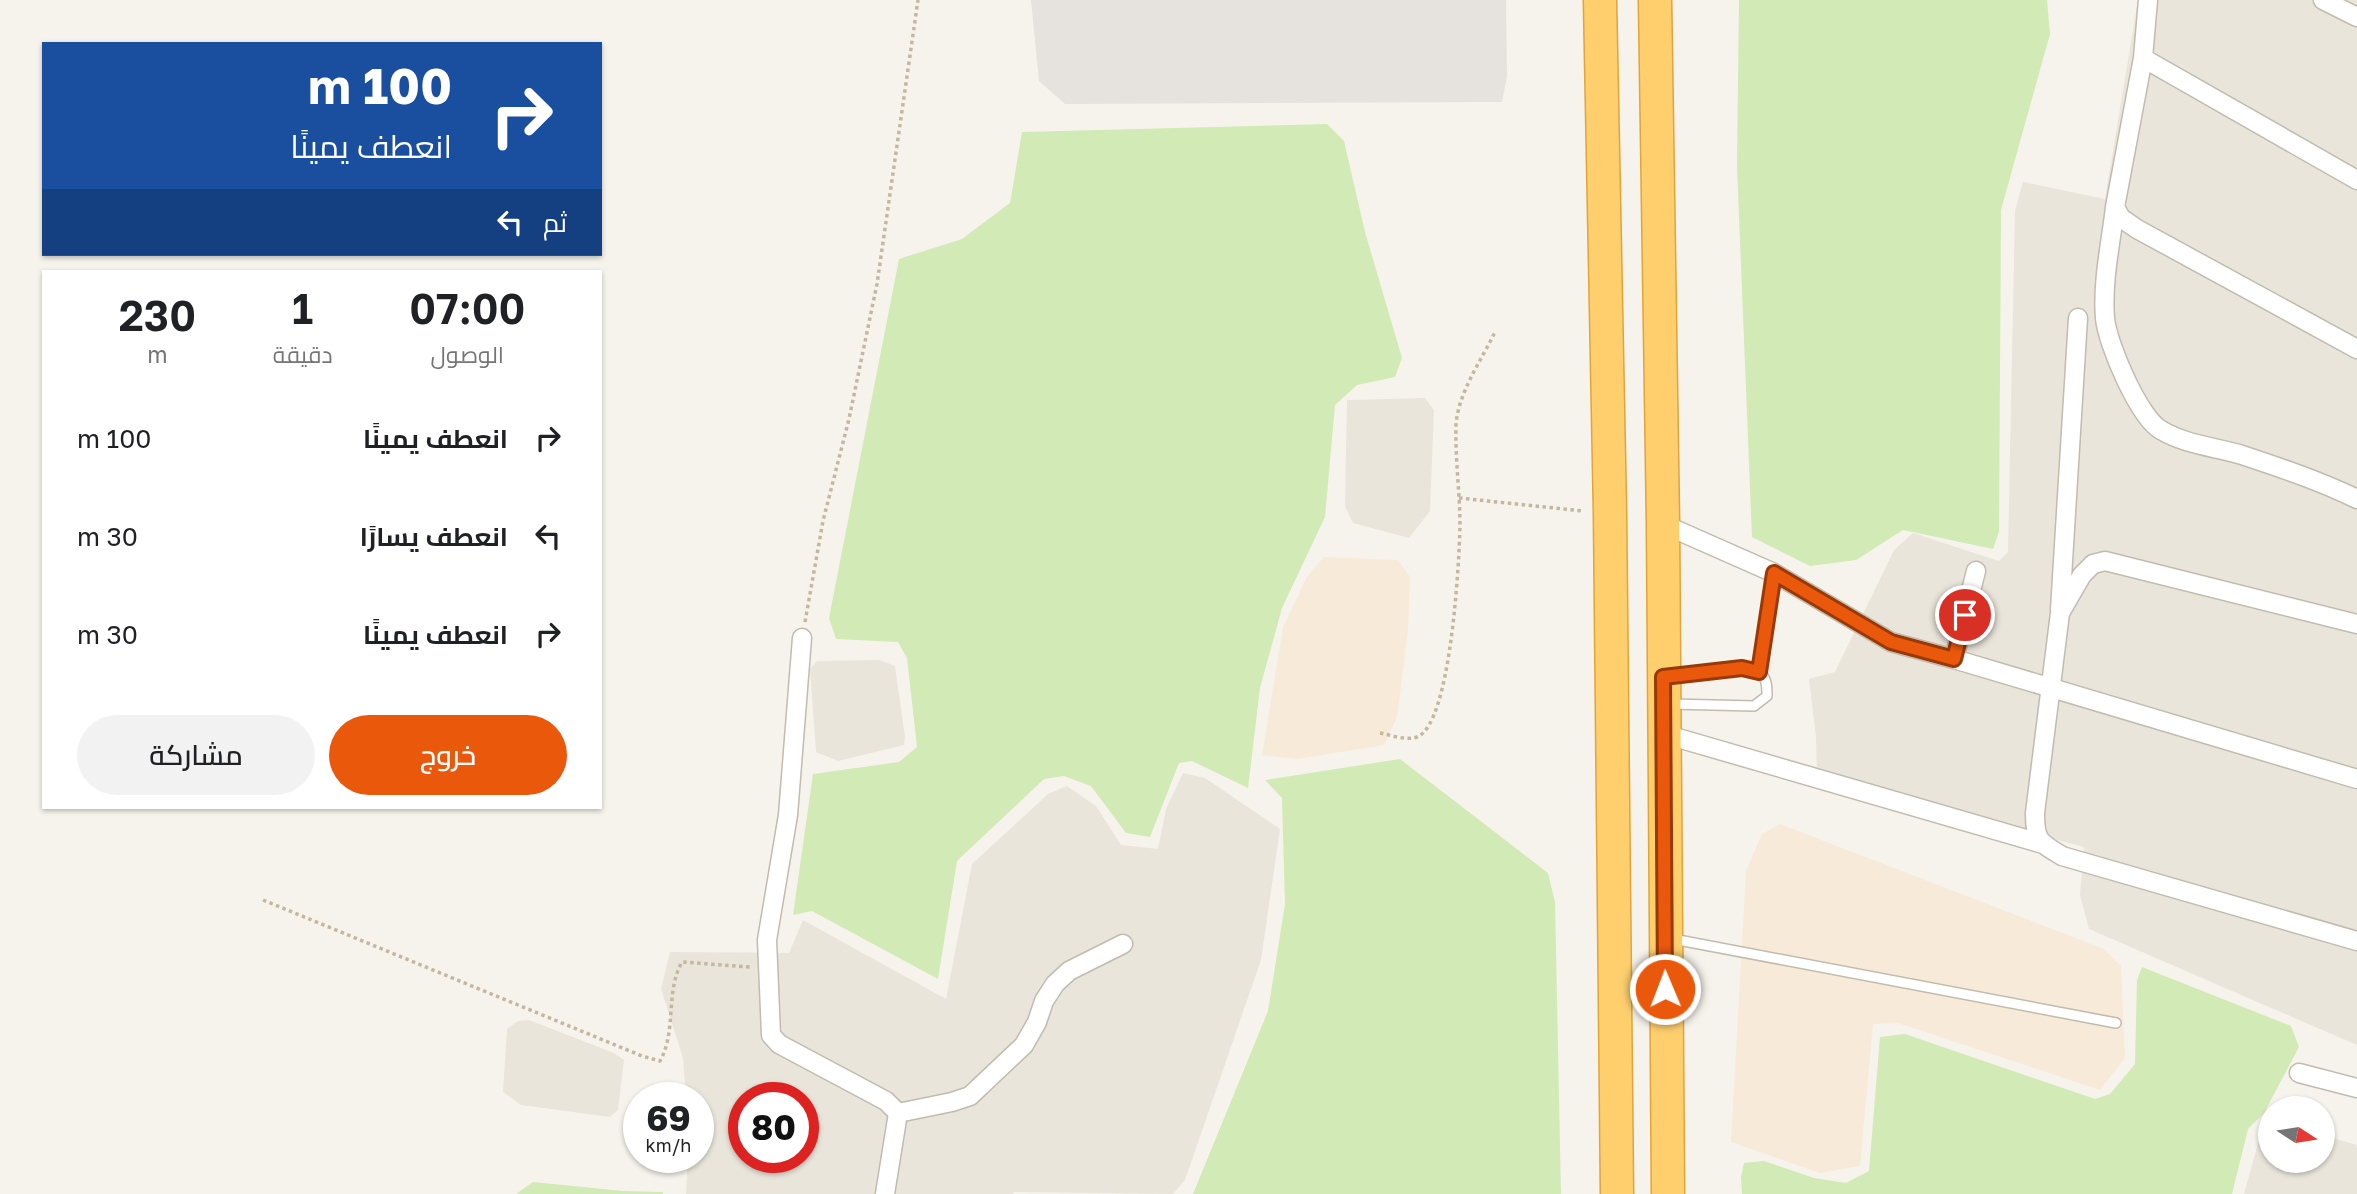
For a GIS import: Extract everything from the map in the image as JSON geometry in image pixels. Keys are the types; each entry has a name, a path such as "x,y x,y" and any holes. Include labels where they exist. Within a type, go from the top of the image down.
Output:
{"highway":[{"path":"1600,0 1610,513 1617,1194"},
{"path":"1655,0 1663,524 1668,1194"}],"street":[{"path":"2148,0 2143,58 2115,206 2106,272 2105,320 2134,399 2159,430 2195,444 2240,455 2328,485 2357,499"},
{"path":"2323,0 2357,17"},
{"path":"2143,58 2357,180"},
{"path":"2115,206 2121,218 2137,229 2357,349"},
{"path":"2043,844 2035,831 2035,813 2060,613 2078,318"},
{"path":"1663,524 1774,573 1891,642 2357,779"},
{"path":"2060,613 2082,575 2093,564 2105,561 2357,624"},
{"path":"1954,659 1976,572"},
{"path":"802,638 788,815 767,940 771,1035 779,1044 886,1101 898,1113"},
{"path":"1663,705 2043,844 2062,856 2357,941"},
{"path":"898,1113 970,1096 1024,1045 1037,1022 1044,1001 1069,971 1123,944"},
{"path":"2299,1073 2357,1087"},
{"path":"884,1194 898,1113"}],"lane":[{"path":"1759,672 1774,573"},
{"path":"1742,668 1759,672 1767,683 1767,695 1754,706 1663,705 1742,668"},
{"path":"1664,937 2116,1023"}],"path":[{"path":"802,638 823,521 849,419 877,284 918,0"},
{"path":"1380,733 1406,738 1418,737 1431,724 1440,702 1449,660 1460,528 1456,424 1462,399 1494,332"},
{"path":"1459,498 1610,513"},
{"path":"263,900 642,1056 660,1061 667,1049 675,976 682,962 769,968"}],"shaded area":[{"path":"1031,0 1506,0 1507,76 1502,102 1065,104 1039,81"},
{"path":"2138,0 2357,0 2357,1045 2089,929 2080,895 2084,847 1817,775 1816,737 1809,679 1835,672 1894,550 1913,533 1999,561 2008,552 2015,210 2023,182 2105,199"},
{"path":"1425,398 1434,410 1430,511 1409,538 1353,523 1345,506 1347,400"},
{"path":"1324,557 1398,560 1410,577 1408,631 1397,717 1384,745 1297,759 1262,755 1283,627 1307,577"},
{"path":"880,660 895,666 904,745 838,761 816,752 810,669 817,661"},
{"path":"1183,773 1205,778 1280,829 1261,960 1185,1180 1173,1194 686,1194 687,1173 714,1173 714,1082 685,1082 683,1058 661,989 670,952 789,953 803,920 946,999 972,864 1048,794 1067,786 1096,806 1121,845 1158,849 1166,809"},
{"path":"1780,824 2104,949 2121,966 2125,1058 2100,1090 1898,1023 1873,1024 1860,1166 1820,1173 1731,1142 1746,871 1762,834"},
{"path":"529,1020 614,1053 624,1060 618,1110 610,1117 521,1105 503,1092 507,1029 518,1021"},
{"path":"2335,1139 2357,1145 2357,1194 2244,1194 2258,1143 2258,1173 2335,1173"}],"green space":[{"path":"1739,0 2047,0 2050,34 2001,210 1999,532 1993,549 1903,530 1856,560 1810,566 1752,537 1737,166"},
{"path":"1327,124 1344,141 1365,232 1402,358 1395,377 1357,385 1335,405 1325,517 1282,608 1260,688 1248,788 1192,761 1179,763 1150,837 1126,833 1091,786 1064,776 1044,779 957,861 938,979 812,911 793,915 813,774 899,762 917,747 907,658 898,642 836,639 829,618 899,259 962,239 1010,203 1022,132"},
{"path":"1400,759 1548,873 1555,902 1561,1194 1193,1194 1268,1011 1285,904 1282,798 1265,780"},
{"path":"2142,967 2291,1026 2299,1047 2273,1096 2258,1096 2258,1119 2248,1129 2232,1194 1742,1194 1744,1163 1764,1161 1814,1178 1846,1183 1869,1171 1880,1037 1905,1034 2095,1099 2110,1094 2135,1064 2137,980"},
{"path":"533,1182 663,1192 663,1194 516,1194"}],"route":[{"path":"1665,989 1663,677 1742,668 1759,672 1774,573 1891,642 1954,659 1965,615"}]}
